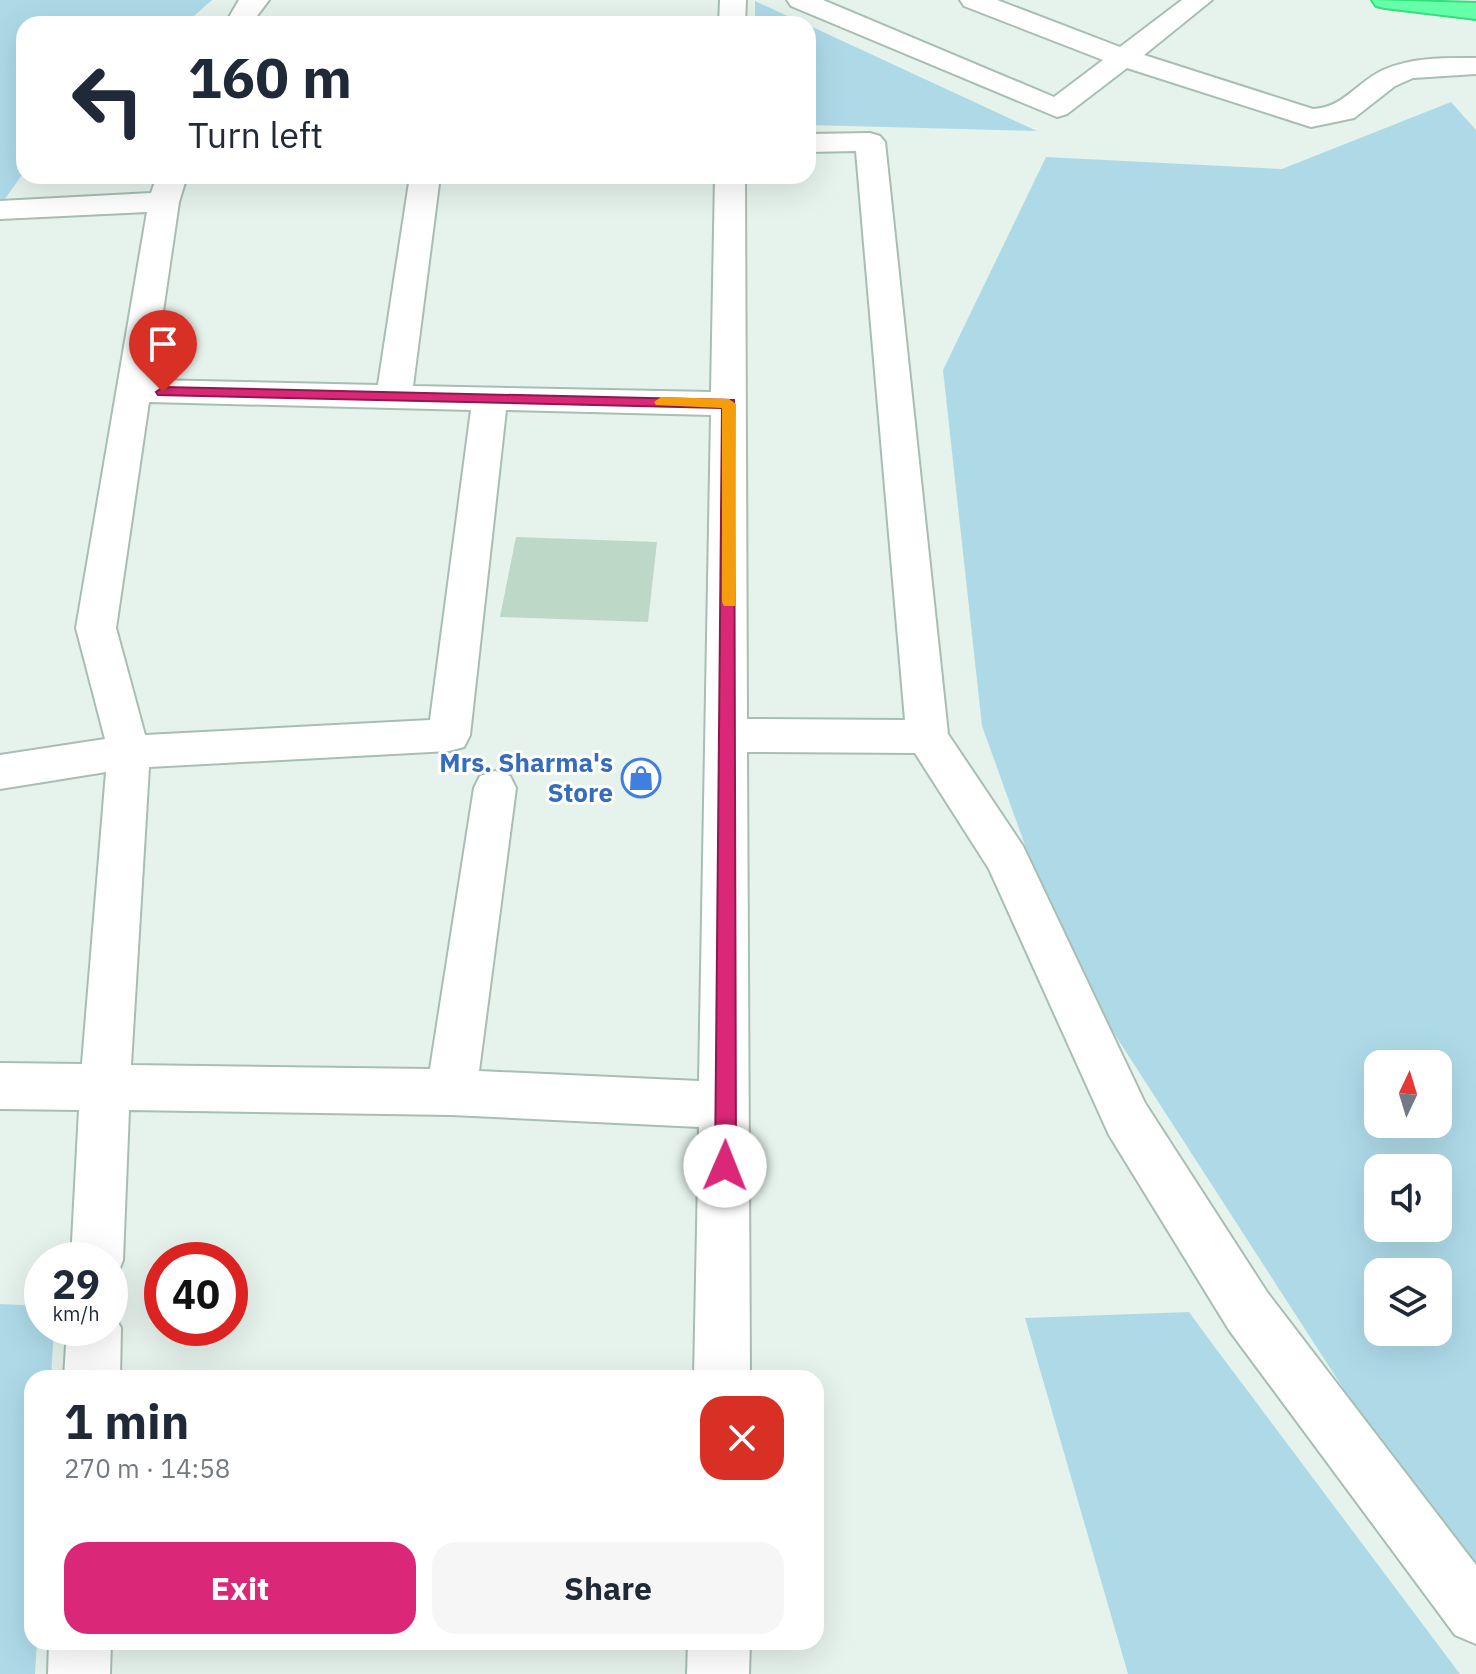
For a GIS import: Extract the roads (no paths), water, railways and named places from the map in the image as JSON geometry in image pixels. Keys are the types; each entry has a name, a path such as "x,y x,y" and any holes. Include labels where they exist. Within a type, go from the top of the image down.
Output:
{"highway":[{"path":"1385,0 1476,11"}],"street":[{"path":"242,16 256,0"},
{"path":"800,0 1057,108 1199,0"},
{"path":"973,0 1124,58 1292,114 1331,118 1346,112 1386,79 1410,70 1476,66"},
{"path":"816,143 870,142 927,737 1007,859 1135,1131 1248,1311 1476,1614"},
{"path":"394,396 424,184"},
{"path":"722,1370 730,184"},
{"path":"0,210 168,189 96,628 129,752 105,1088 98,1242"},
{"path":"134,391 729,404"},
{"path":"0,772 129,752 449,735 490,397"},
{"path":"727,735 927,737"},
{"path":"451,1092 495,788"},
{"path":"0,1086 451,1092 726,1105"},
{"path":"92,1370 93,1346"},
{"path":"79,1674 80,1650"},
{"path":"718,1674 719,1650"}],"place":[{"name":"Mrs. Sharma's Store","path":"641,778"}]}
